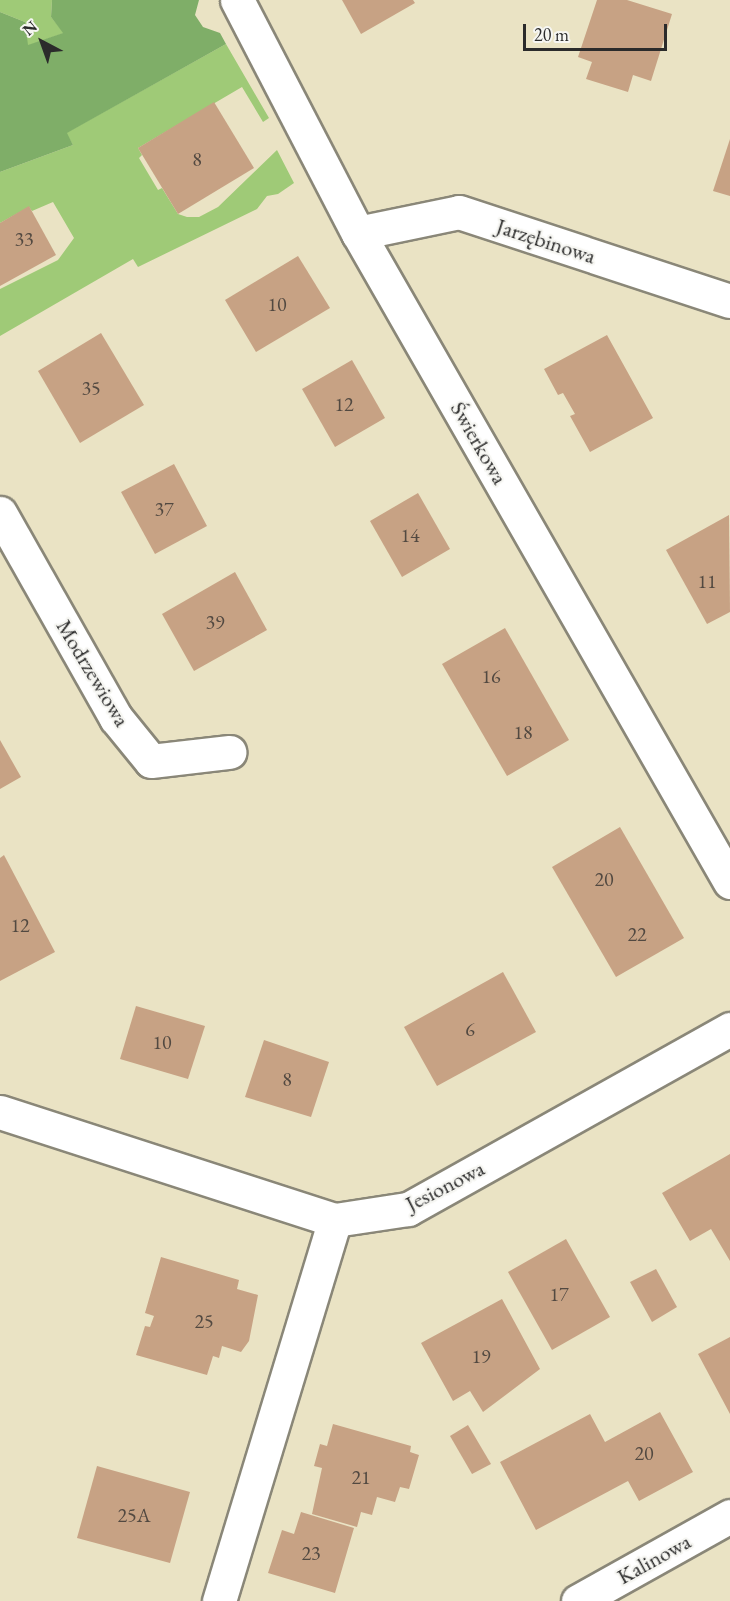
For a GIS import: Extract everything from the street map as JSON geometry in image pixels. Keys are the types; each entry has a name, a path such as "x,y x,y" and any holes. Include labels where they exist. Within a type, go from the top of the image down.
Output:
{"street":[{"name":"Świerkowa","path":"237,0 358,233 730,882"},
{"name":"Jarzębinowa","path":"358,233 459,212 730,301"},
{"name":"Modrzewiowa","path":"0,513 116,718 151,761 230,752"},
{"name":"Jesionowa","path":"0,1112 335,1220 408,1209 730,1029"},
{"path":"219,1601 335,1220"},
{"name":"Kalinowa","path":"578,1601 730,1516"}],"green space":[{"path":"0,0 52,0 51,17 64,33 27,46 25,22 0,12"},
{"path":"52,0 199,0 195,15 203,27 220,33 226,44 67,133 73,145 0,172 0,12 25,22 28,45 63,33 51,17"},
{"path":"226,44 269,118 263,122 242,87 138,148 142,155 139,158 158,190 162,188 178,214 187,217 199,217 218,207 277,150 294,183 278,194 267,196 257,209 138,267 133,259 0,336 0,289 58,260 74,238 53,202 32,211 29,207 0,223 0,172 73,145 66,133"}],"building":[{"path":"342,0 413,0 415,3 361,34"},
{"path":"597,0 627,0 672,14 651,81 633,75 628,92 586,79 592,62 578,57"},
{"path":"214,102 254,168 178,214 138,148"},
{"path":"730,139 730,196 713,191"},
{"path":"29,206 56,255 0,286 0,223"},
{"path":"298,256 330,308 256,352 225,300"},
{"path":"101,333 144,405 80,443 38,371"},
{"path":"607,335 653,418 590,452 570,416 575,414 563,393 558,395 544,369"},
{"path":"352,360 385,418 335,447 302,389"},
{"path":"174,464 207,526 155,554 121,492"},
{"path":"418,493 450,549 402,577 370,521"},
{"path":"729,515 730,612 707,624 666,550"},
{"path":"235,572 267,630 194,671 162,614"},
{"path":"505,628 569,740 507,776 442,664"},
{"path":"0,740 21,777 0,789"},
{"path":"620,827 684,938 616,977 552,867"},
{"path":"4,855 55,952 0,981 0,858"},
{"path":"503,972 536,1032 437,1086 404,1027"},
{"path":"136,1006 205,1026 188,1079 120,1059"},
{"path":"264,1040 329,1062 311,1117 245,1097"},
{"path":"730,1154 730,1261 711,1229 690,1241 662,1193"},
{"path":"566,1239 610,1317 552,1350 508,1272"},
{"path":"161,1257 239,1280 237,1289 258,1295 249,1341 241,1352 222,1346 219,1358 213,1356 207,1375 136,1355 145,1326 150,1327 154,1316 145,1313"},
{"path":"656,1269 677,1307 652,1322 630,1282"},
{"path":"502,1299 540,1369 483,1412 470,1391 453,1401 421,1343"},
{"path":"730,1337 730,1414 698,1354"},
{"path":"660,1412 693,1472 639,1501 628,1481 536,1530 500,1462 590,1414 605,1442"},
{"path":"333,1424 411,1446 410,1452 419,1455 409,1489 400,1487 395,1502 377,1497 372,1515 361,1512 357,1527 312,1514 322,1468 314,1466 320,1444 327,1446"},
{"path":"468,1425 491,1464 472,1474 450,1436"},
{"path":"97,1466 190,1492 170,1563 77,1538"},
{"path":"301,1512 354,1528 335,1593 268,1573 282,1530 294,1534"}]}
